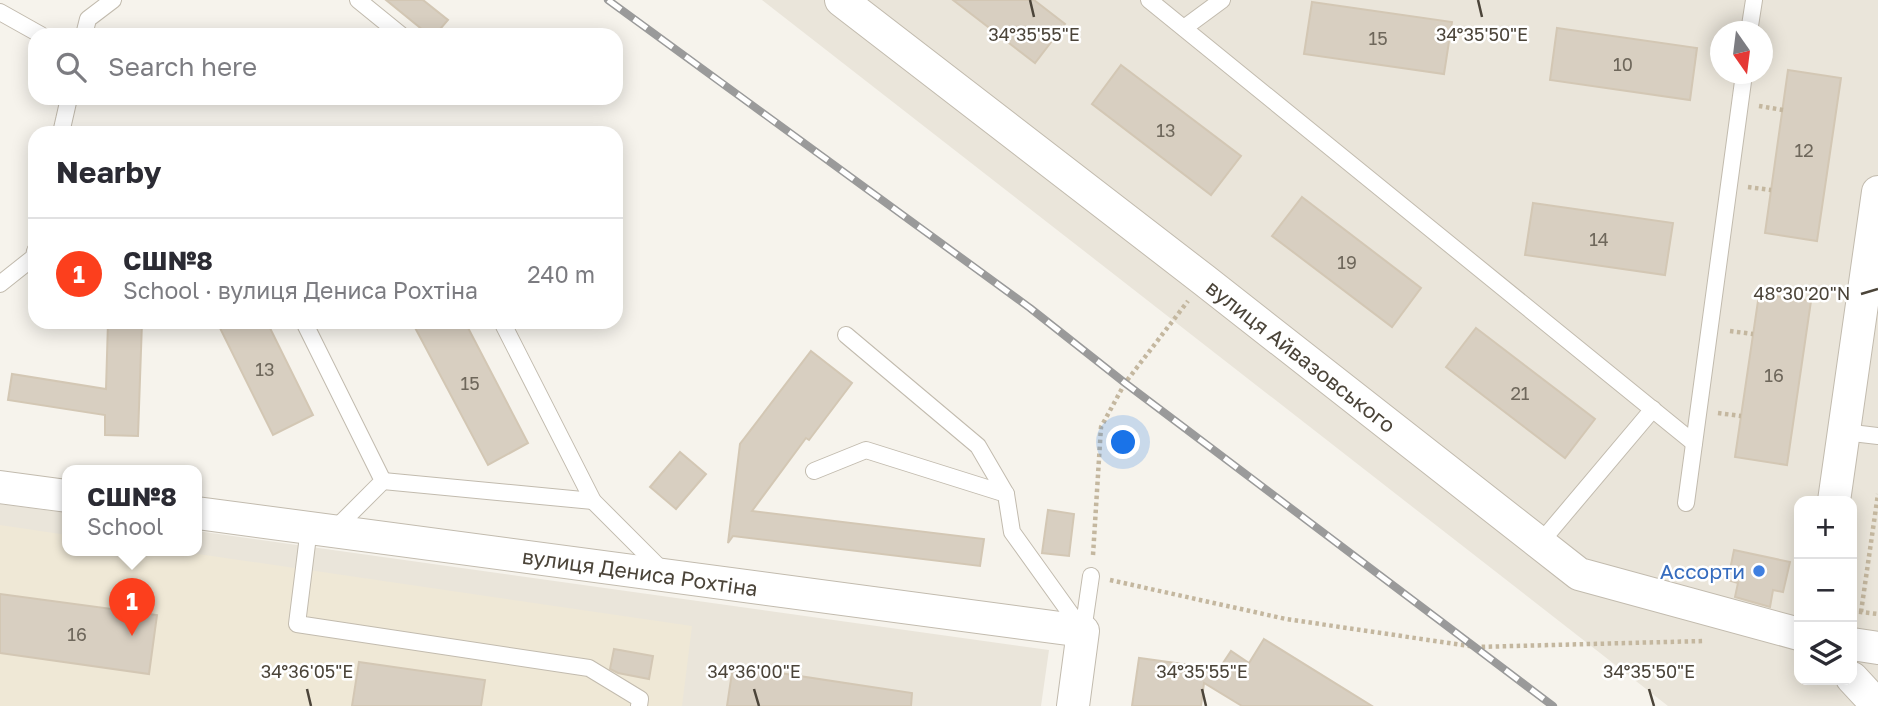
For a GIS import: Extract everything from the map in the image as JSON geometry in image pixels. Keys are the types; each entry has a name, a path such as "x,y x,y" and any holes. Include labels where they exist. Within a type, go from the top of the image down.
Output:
{"street":[{"name":"вулиця Айвазовського","path":"852,3 1579,574 1794,633"},
{"path":"1835,496 1878,192"},
{"path":"0,487 62,495"},
{"name":"вулиця Дениса Рохтіна","path":"202,514 1083,631"},
{"path":"1073,706 1083,631"},
{"path":"1857,645 1878,648"},
{"path":"1857,683 1878,706"}],"lane":[{"path":"86,28 88,19 113,0"},
{"path":"358,0 392,28"},
{"path":"1149,0 1694,443"},
{"path":"1184,28 1222,0"},
{"path":"1751,21 1754,0"},
{"path":"0,12 29,28"},
{"path":"1686,503 1743,84"},
{"path":"63,126 67,105"},
{"path":"0,284 28,262"},
{"path":"307,329 383,481"},
{"path":"506,329 593,502 667,576"},
{"path":"846,335 978,446 1006,494 1012,532 1083,631"},
{"path":"1540,543 1653,409"},
{"path":"1844,432 1878,436"},
{"path":"814,471 866,450 1006,494"},
{"path":"593,502 383,481 321,529 297,624 589,668 640,699 639,706"},
{"path":"1083,631 1091,576"}],"path":[{"path":"1204,280 1125,383 1101,427 1091,576 1286,618 1476,647 1705,641"},
{"path":"1861,612 1878,494"},
{"path":"1857,612 1878,614"}],"shaded area":[{"path":"762,0 1878,0 1878,706 1668,706"},
{"path":"0,504 62,512 62,556 202,556 202,532 1049,650 1041,706 0,706"},
{"path":"0,525 62,534 62,556 202,555 692,626 682,706 0,706"}],"building":[{"path":"386,0 423,0 448,20 441,28 420,28"},
{"path":"953,0 1034,0 1065,24 1035,63"},
{"path":"1312,2 1452,22 1444,74 1304,54"},
{"path":"1557,28 1697,48 1690,100 1550,80"},
{"path":"1121,65 1241,156 1211,195 1092,104"},
{"path":"1788,70 1841,78 1817,241 1765,233"},
{"path":"1302,197 1421,288 1392,327 1272,236"},
{"path":"1533,203 1673,223 1665,275 1525,255"},
{"path":"1759,294 1811,301 1787,465 1735,457"},
{"path":"1476,328 1595,419 1565,458 1446,367"},
{"path":"108,329 142,329 138,436 105,435 105,415 8,400 12,374 106,389"},
{"path":"220,329 270,329 313,415 273,435"},
{"path":"416,329 469,329 528,443 488,465"},
{"path":"811,351 852,383 809,440 806,438 752,511 984,539 980,566 733,536 728,543 740,444"},
{"path":"680,452 706,474 676,509 650,487"},
{"path":"1048,510 1074,514 1069,556 1042,553"},
{"name":"Ассорти","path":"1734,550 1790,562 1783,592 1773,590 1770,607 1735,597 1738,583 1728,580"},
{"path":"0,594 157,615 149,674 0,653"},
{"path":"1264,639 1372,706 1242,706 1204,683 1201,706 1132,706 1139,658 1219,669 1231,651 1249,663"},
{"path":"614,649 653,656 649,679 610,669"},
{"path":"359,662 485,680 481,706 352,706"},
{"path":"733,666 912,693 911,706 727,706"}],"railway":[{"path":"608,0 1030,308 1125,383 1553,706"}],"place":[{"name":"Ассорти","path":"1759,571"},
{"name":"СШ№8","path":"132,636"}]}
